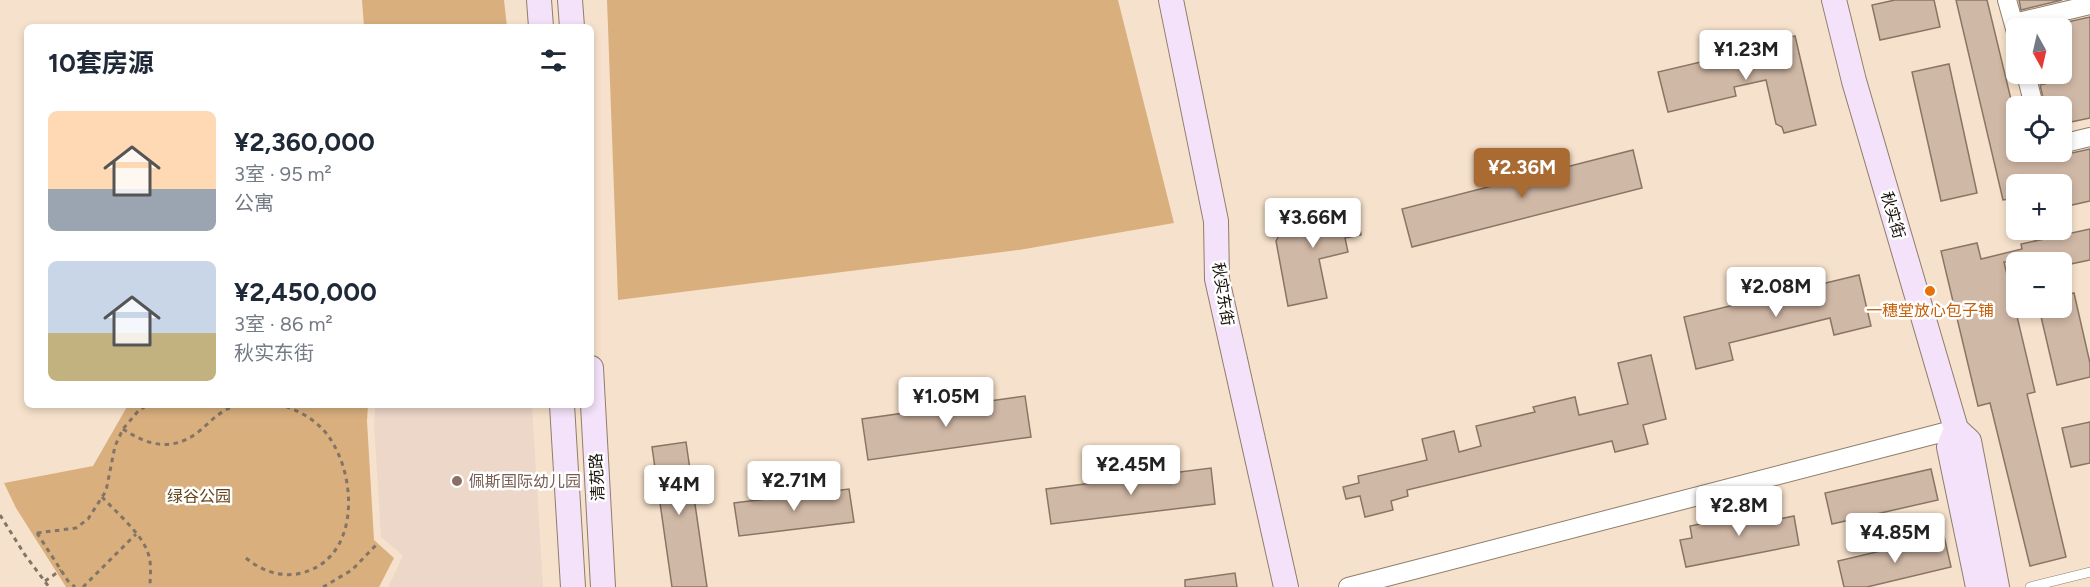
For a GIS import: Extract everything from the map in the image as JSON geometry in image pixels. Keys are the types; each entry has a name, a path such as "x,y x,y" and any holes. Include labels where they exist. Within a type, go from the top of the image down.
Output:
{"street":[{"path":"539,0 541,24"},
{"path":"570,0 572,24"},
{"name":"秋实东街","path":"1171,0 1216,221 1217,279 1286,587"},
{"name":"秋实街","path":"1834,0 1854,81 1956,429 1969,441 1997,587"},
{"path":"2007,0 2012,18"},
{"path":"2048,18 2090,5"},
{"path":"2072,141 2090,137"},
{"name":"清苑路","path":"562,408 573,587"},
{"name":"清苑路","path":"593,408 603,587"},
{"path":"1348,587 1956,429"},
{"name":"秋实街","path":"1956,429 1948,447 1978,587"}],"lane":[{"path":"2030,587 2090,572"}],"path":[{"path":"75,587 68,581 37,533 76,528 88,519 106,491 115,446 123,429 143,408"},
{"path":"123,429 139,440 154,445 169,444 190,437 218,414 232,408"},
{"path":"246,558 270,572 291,575 320,566 334,555 349,515 346,473 329,437 315,423 286,408"},
{"path":"102,497 136,534 148,554 151,570 150,587"},
{"path":"0,515 22,551 49,587"},
{"path":"83,587 136,534"},
{"path":"323,587 352,570 378,543"},
{"path":"45,581 61,570"}],"shaded area":[{"name":"佩斯国际幼儿园","path":"375,408 532,408 543,587 388,587 403,556 381,537"}],"green space":[{"path":"362,0 504,0 507,24 364,24"},
{"path":"607,0 1118,0 1174,223 1019,250 618,300"},
{"name":"绿谷公园","path":"126,408 368,408 374,540 394,558 379,587 66,587 16,508 4,483 93,466"}],"building":[{"path":"1895,0 1934,0 1940,27 1880,40 1872,5"},
{"path":"1956,0 1987,0 2010,96 2006,96 2006,162 2072,162 2072,153 2090,149 2090,201 2072,205 2072,174 2006,174 2006,200 2003,200"},
{"path":"2019,0 2062,0 2021,10"},
{"path":"2090,17 2090,118 2072,122 2072,96 2043,96 2040,85 2072,84 2072,21"},
{"path":"1795,36 1816,125 1784,133 1782,127 1776,124 1766,80 1734,87 1736,96 1668,112 1658,72 1718,58 1717,54"},
{"path":"1949,64 1977,193 1941,201 1912,72"},
{"path":"1633,150 1642,188 1412,247 1402,209"},
{"path":"1356,202 1361,235 1345,238 1348,252 1319,259 1327,298 1288,306 1276,241 1290,215"},
{"path":"2090,229 2090,260 2072,264 2072,252 2010,252 2022,249 2021,244 2039,240 2072,240 2072,233"},
{"path":"1977,243 1981,259 2006,253 2006,262 2004,262 2006,318 2017,318 2035,392 2027,394 2066,557 2030,566 1990,403 1978,406 1941,251"},
{"path":"1859,275 1871,326 1834,335 1830,318 1729,343 1733,360 1696,369 1684,317"},
{"path":"2072,293 2074,293 2090,363 2090,377 2057,385 2041,318 2072,318"},
{"path":"1651,355 1666,419 1643,425 1648,444 1615,452 1612,441 1407,490 1408,496 1391,501 1393,510 1365,517 1360,496 1346,499 1343,487 1359,483 1358,476 1427,460 1422,439 1454,431 1459,452 1481,446 1476,426 1535,412 1533,407 1575,397 1579,415 1628,404 1618,363"},
{"path":"1025,396 1031,437 868,460 862,419"},
{"path":"2090,422 2090,463 2071,467 2062,428"},
{"path":"686,442 707,587 672,587 652,447"},
{"path":"1211,468 1215,504 1051,524 1046,489"},
{"path":"1931,469 1938,500 1832,524 1825,493"},
{"path":"849,489 854,522 739,536 734,503"},
{"path":"1777,508 1779,519 1794,516 1799,545 1686,567 1680,540 1692,538 1690,526"},
{"path":"1944,536 1951,567 1867,587 1844,587 1838,561"},
{"path":"1235,573 1237,587 1185,587 1185,580"}],"place":[{"name":"一穗堂放心包子铺","path":"1930,291"},
{"name":"佩斯国际幼儿园","path":"457,481"}]}
